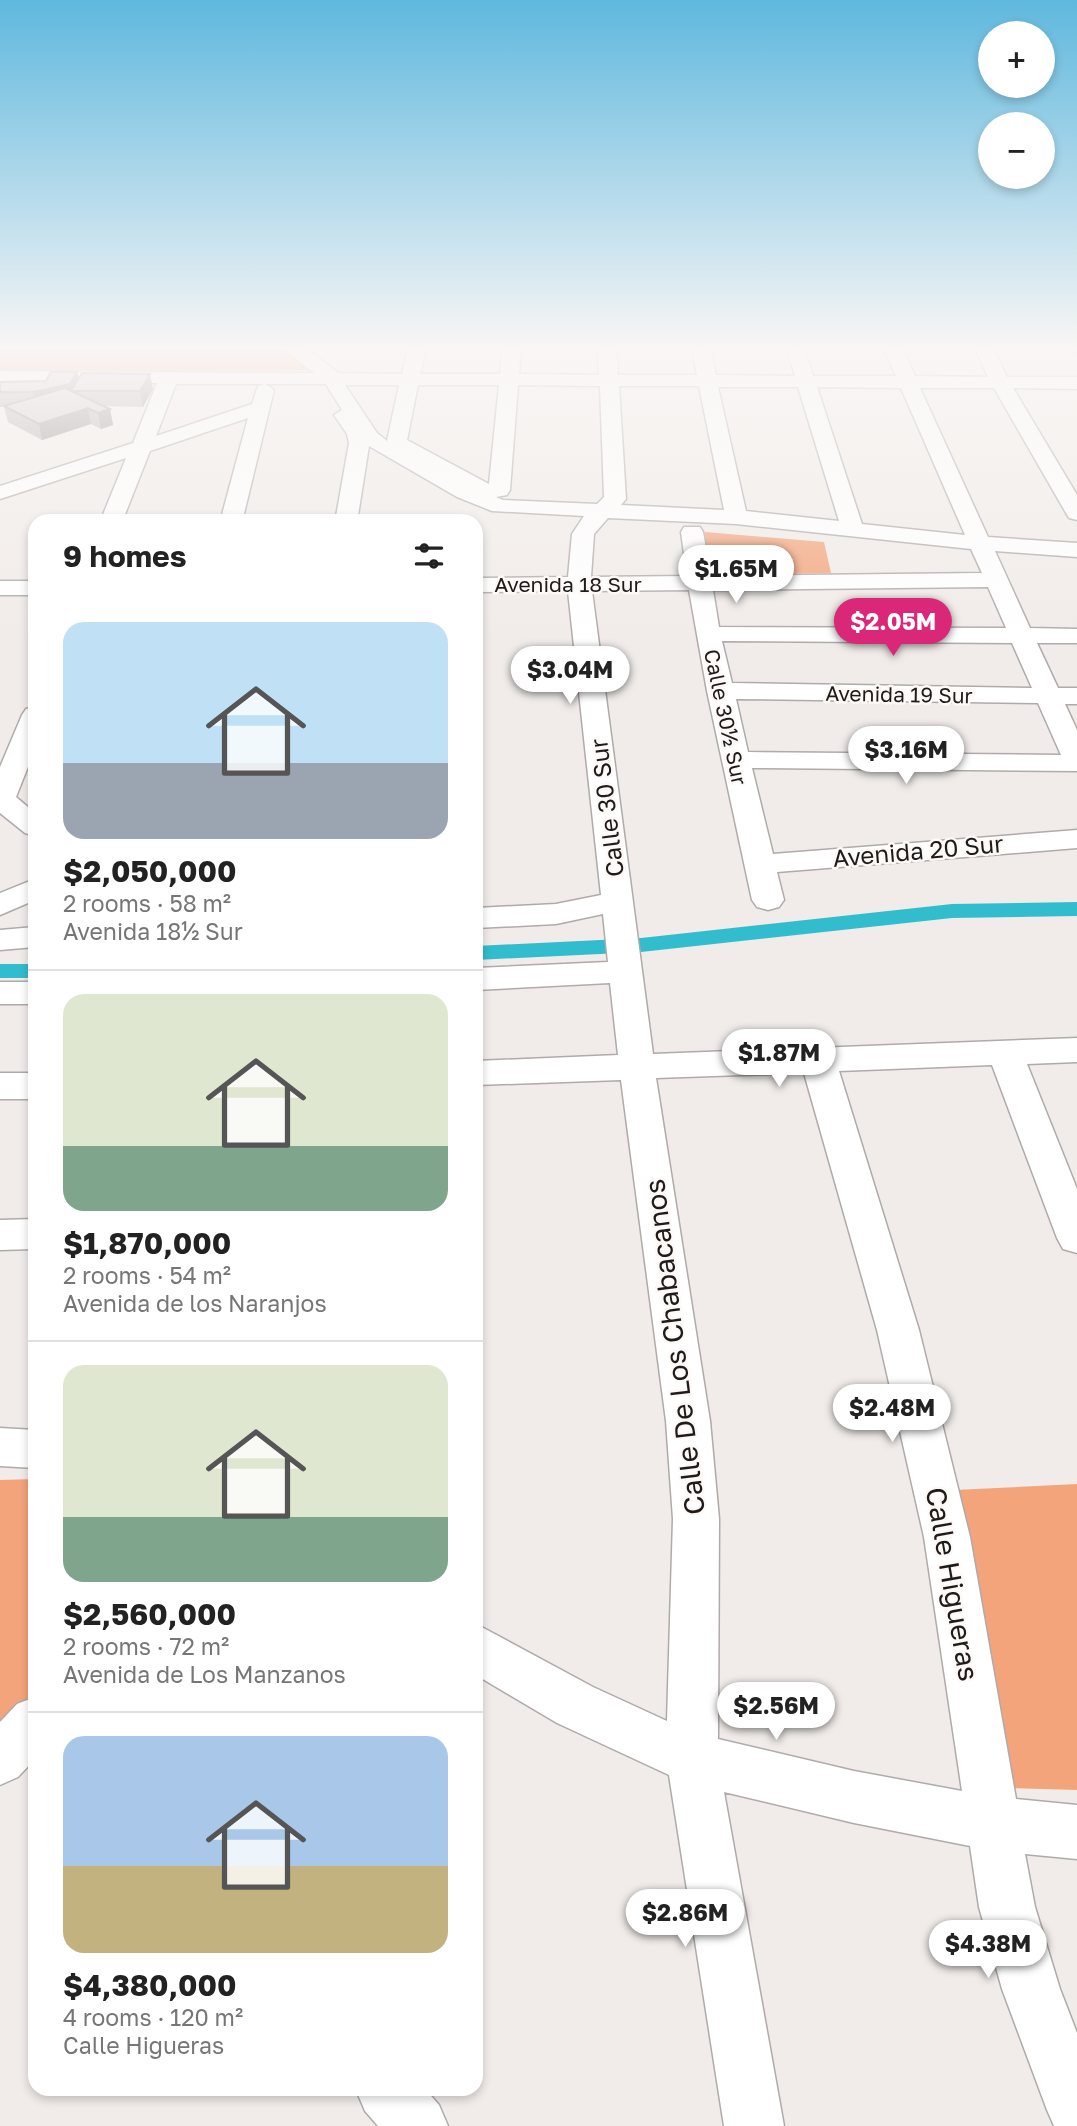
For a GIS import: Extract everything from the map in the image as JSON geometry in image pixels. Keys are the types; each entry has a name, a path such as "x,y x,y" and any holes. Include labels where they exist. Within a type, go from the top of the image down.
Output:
{"street":[{"path":"114,514 143,443"},
{"path":"0,510 6,491 153,443"},
{"path":"233,514 251,443"},
{"path":"346,514 359,443"},
{"path":"377,443 465,492 500,506 980,547 1077,550"},
{"path":"399,443 483,491 499,490 503,443"},
{"name":"Calle 30 Sur","path":"612,443 615,499 583,534 579,584 637,1068"},
{"path":"720,443 736,517"},
{"path":"826,443 853,530"},
{"path":"735,760 1077,762 934,443"},
{"path":"1036,443 1077,513"},
{"path":"599,515 736,517 853,530 1077,562"},
{"name":"Calle 30½ Sur","path":"692,532 708,634 768,900"},
{"name":"Avenida 18 Sur","path":"483,584 996,580"},
{"path":"0,588 28,588"},
{"path":"708,634 1077,636"},
{"name":"Avenida 19 Sur","path":"720,691 1077,696"},
{"path":"28,732 0,800 28,822"},
{"name":"Avenida 20 Sur","path":"759,864 1077,839"},
{"path":"0,905 28,891"},
{"path":"483,918 618,913"},
{"path":"0,940 28,938"},
{"path":"483,978 626,965"},
{"path":"0,993 28,993"},
{"path":"483,1073 1077,1051"},
{"path":"1006,1055 1077,1238"},
{"name":"Calle Higueras","path":"818,1059 898,1330 942,1511 1007,1907 1024,1966 1077,2110"},
{"name":"Calle De Los Chabacanos","path":"637,1068 680,1354 695,1507 696,1618 692,1759 754,2126"},
{"path":"0,1086 28,1086"},
{"path":"0,1235 28,1234"},
{"path":"0,1447 28,1449"},
{"path":"483,1652 575,1705 692,1759 854,1797 994,1824 1077,1832"},
{"path":"0,1759 28,1729"},
{"path":"391,2096 418,2126"}],"shaded area":[{"path":"705,532 824,542 831,573 708,575"},
{"path":"28,1479 28,1708 0,1737 0,1480"},
{"path":"1077,1484 1077,1790 1007,1788 955,1490"}],"waterway":[{"path":"483,953 641,945 952,911 1077,909"},
{"path":"0,971 28,971"}]}
